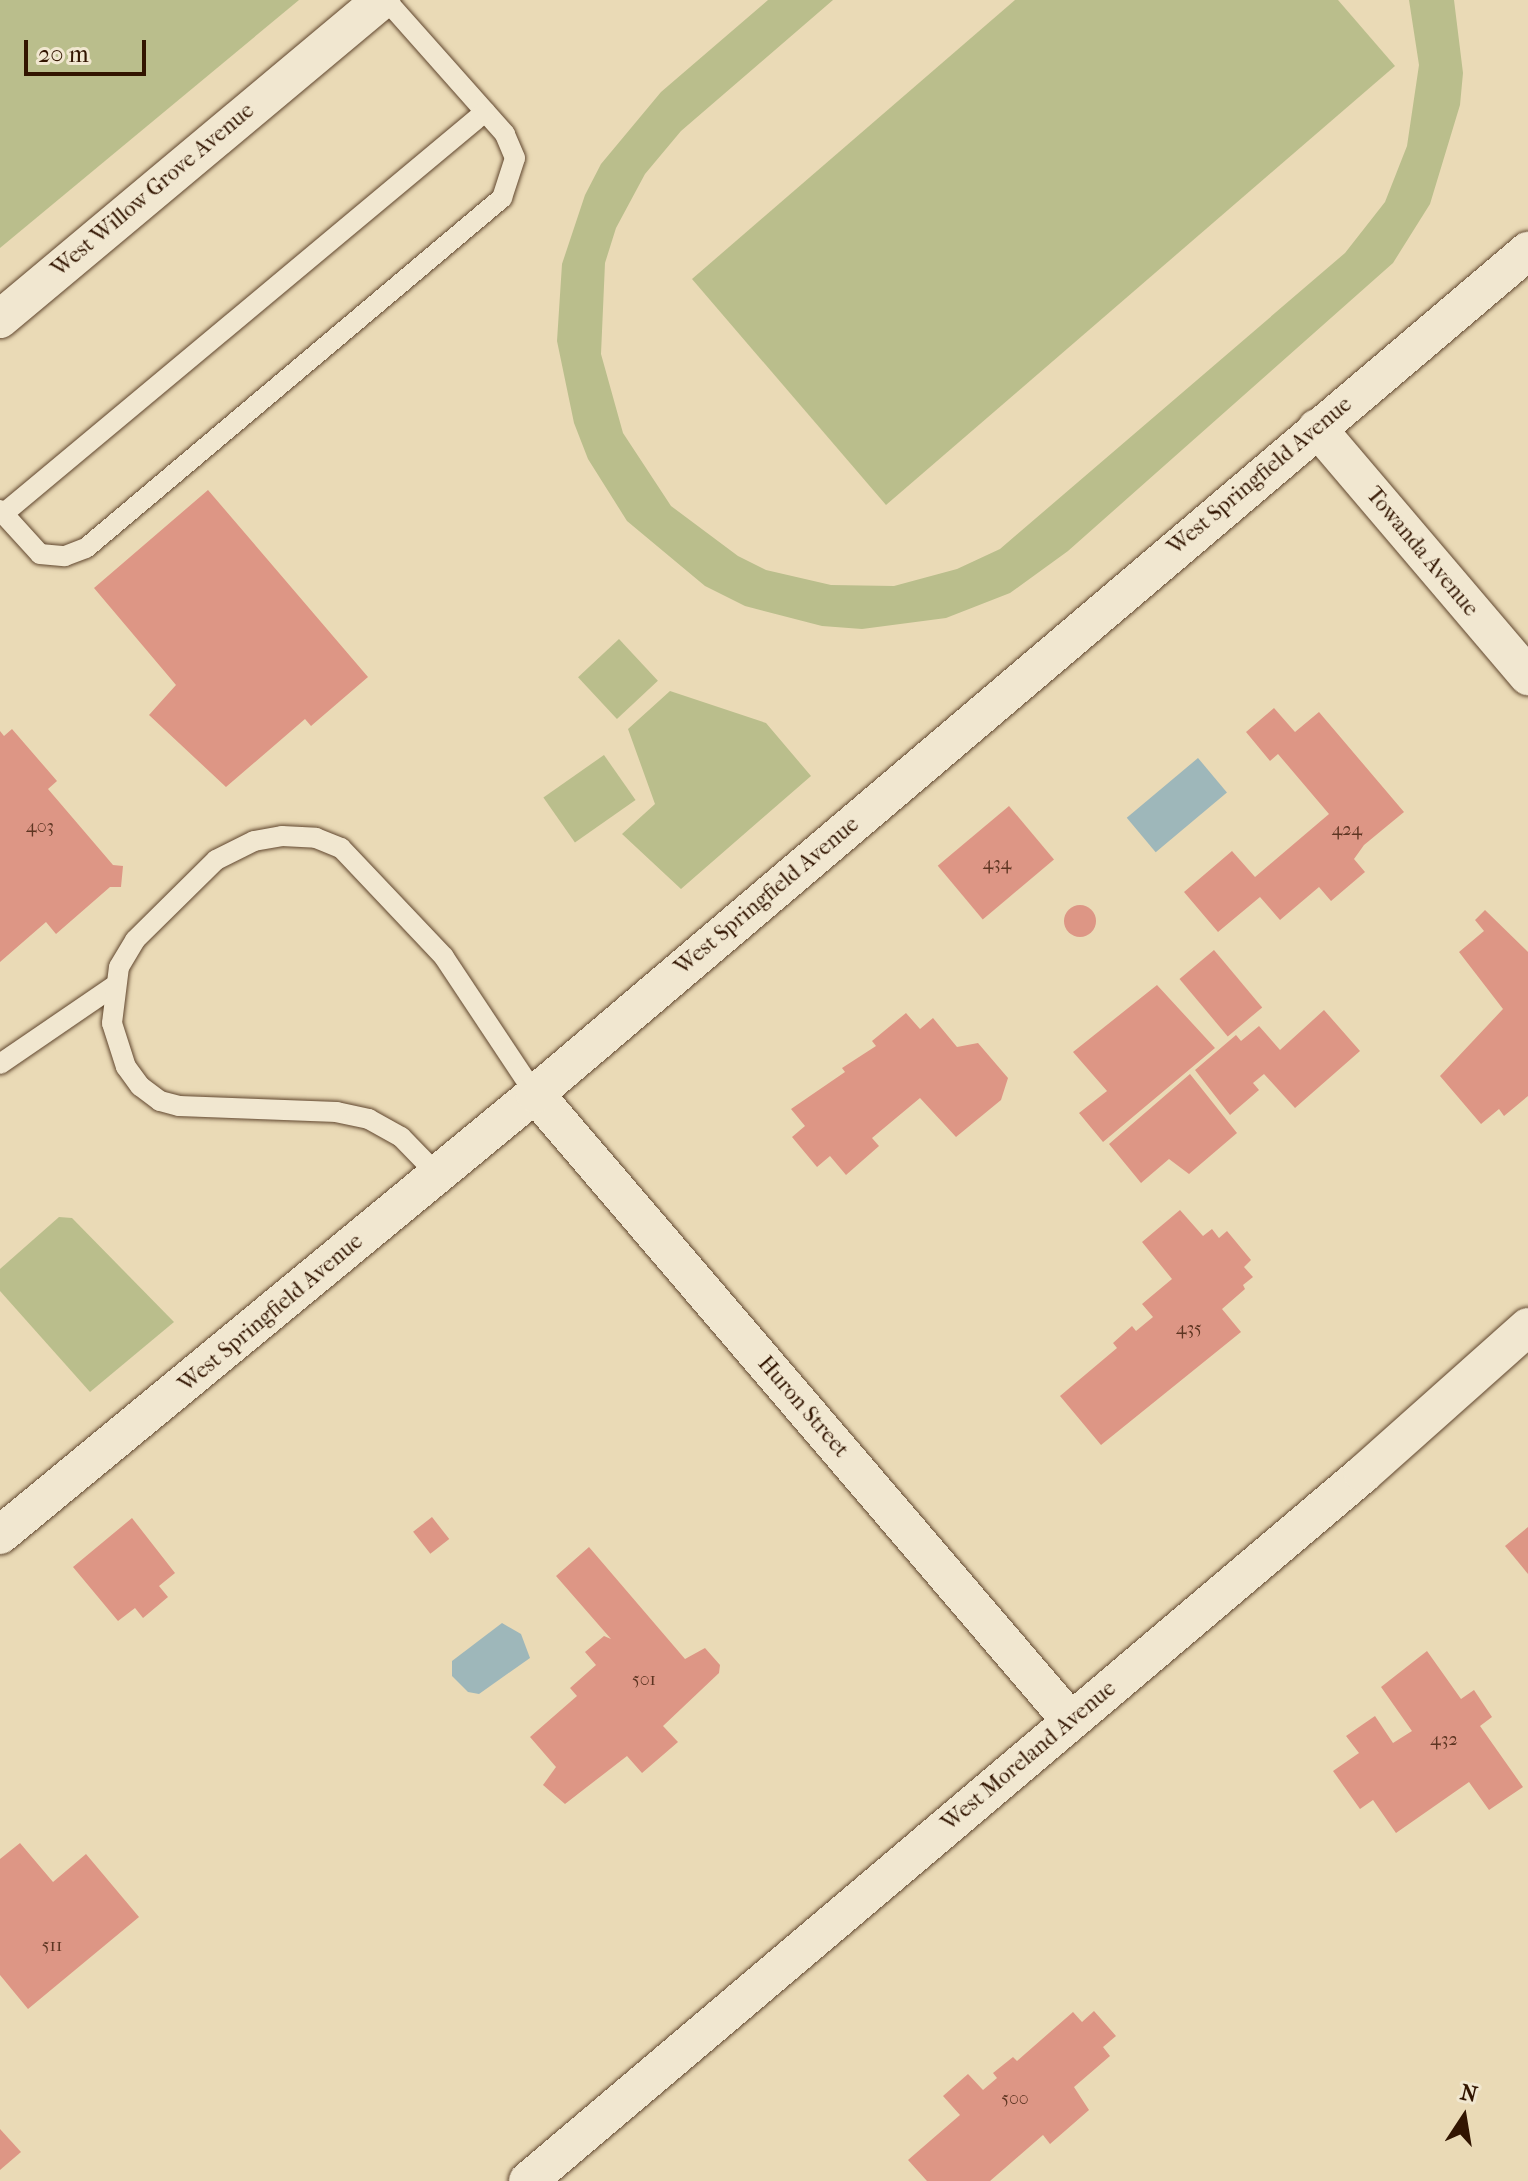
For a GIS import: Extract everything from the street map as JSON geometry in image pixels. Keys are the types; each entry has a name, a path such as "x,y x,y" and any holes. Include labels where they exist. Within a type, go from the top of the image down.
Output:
{"street":[{"name":"West Willow Grove Avenue","path":"0,319 384,0"},
{"name":"West Springfield Avenue","path":"0,1535 535,1094 1528,251"},
{"name":"Towanda Avenue","path":"1317,428 1528,676"},
{"name":"Huron Street","path":"535,1094 1070,1720"},
{"name":"West Moreland Avenue","path":"528,2181 1363,1474 1528,1327"}],"lane":[{"path":"384,0 505,134 515,158 502,198 86,548 65,556 40,554 2,512 485,112"},
{"path":"438,1175 401,1137 369,1119 309,1110 216,1111 160,1101 140,1086 116,1044 114,986 135,940 216,860 254,841 316,838 341,848 363,866 444,957 535,1094"},
{"path":"0,1064 114,986"}],"green space":[{"path":"0,0 299,0 0,248"},
{"path":"768,0 833,0 681,131 645,174 616,228 605,263 601,354 623,433 671,506 738,556 766,570 831,585 894,586 957,569 1000,549 1345,253 1385,202 1407,146 1419,65 1409,0 1454,0 1463,73 1460,105 1430,204 1393,263 1068,551 1010,593 946,618 862,629 822,626 745,606 705,586 627,521 588,459 574,423 557,341 562,264 585,195 601,164 661,92"},
{"path":"1015,0 1338,0 1395,66 886,505 692,279"},
{"path":"619,639 658,681 617,719 578,677"},
{"path":"670,691 766,723 811,776 681,889 622,834 655,804 628,729"},
{"path":"604,755 636,800 575,842 543,797"},
{"path":"59,1217 72,1218 174,1322 90,1392 0,1291 0,1269"}],"water":[{"path":"1198,758 1227,792 1156,852 1127,818"},
{"path":"502,1623 521,1634 530,1658 479,1694 468,1692 452,1676 452,1661"}],"building":[{"path":"208,490 368,677 311,726 305,719 226,787 149,715 176,685 94,588"},
{"path":"1274,708 1295,732 1319,712 1404,812 1364,845 1354,859 1365,872 1331,901 1319,887 1280,920 1260,897 1218,932 1184,892 1232,851 1255,877 1329,814 1278,754 1270,761 1246,732"},
{"path":"12,729 57,781 48,789 113,865 123,866 121,887 110,887 56,934 46,922 0,962 0,731 4,736"},
{"path":"1009,806 1054,860 983,919 938,866"},
{"path":"1080,905 1091,910 1096,921 1091,932 1080,937 1069,932 1064,921 1069,910"},
{"path":"1485,910 1528,952 1528,1096 1504,1116 1499,1109 1481,1124 1440,1076 1503,1009 1459,952 1484,931 1475,920"},
{"path":"1214,950 1262,1007 1228,1036 1180,979"},
{"path":"1157,985 1215,1048 1103,1142 1079,1113 1107,1091 1073,1052"},
{"path":"1324,1010 1360,1051 1295,1108 1264,1074 1253,1083 1259,1090 1230,1115 1195,1070 1236,1035 1241,1041 1259,1026 1280,1050"},
{"path":"906,1013 920,1029 933,1018 957,1047 978,1043 1008,1078 1001,1100 956,1137 920,1098 872,1138 879,1146 846,1175 830,1156 817,1167 792,1137 805,1126 791,1109 845,1072 842,1068 876,1046 872,1041"},
{"path":"1190,1074 1237,1133 1189,1174 1169,1159 1141,1183 1109,1144"},
{"path":"1180,1210 1203,1236 1212,1229 1219,1238 1227,1231 1251,1260 1244,1267 1253,1277 1243,1285 1245,1289 1222,1309 1241,1332 1101,1445 1060,1396 1117,1348 1113,1343 1132,1326 1136,1331 1153,1317 1142,1304 1172,1279 1142,1242"},
{"path":"432,1517 449,1539 430,1554 413,1532"},
{"path":"132,1518 175,1573 159,1586 168,1597 143,1618 135,1608 118,1621 73,1567"},
{"path":"1528,1527 1528,1574 1505,1546"},
{"path":"589,1547 685,1659 705,1648 720,1665 719,1673 663,1726 678,1742 642,1773 627,1756 565,1804 543,1785 556,1767 530,1737 577,1696 570,1688 596,1665 585,1652 604,1636 611,1639 556,1576"},
{"path":"1427,1651 1461,1699 1474,1690 1492,1717 1480,1726 1523,1787 1489,1810 1469,1782 1396,1833 1373,1800 1360,1809 1333,1771 1359,1753 1346,1736 1375,1716 1393,1743 1412,1731 1381,1687"},
{"path":"20,1843 53,1882 86,1854 139,1917 28,2009 0,1975 0,1859"},
{"path":"1094,2011 1116,2036 1103,2047 1110,2056 1074,2087 1089,2110 1050,2144 1043,2135 990,2181 927,2181 908,2160 960,2115 943,2096 968,2074 983,2090 997,2078 993,2073 1013,2057 1017,2061 1073,2012 1082,2022"},
{"path":"0,2129 21,2152 0,2170"}]}
